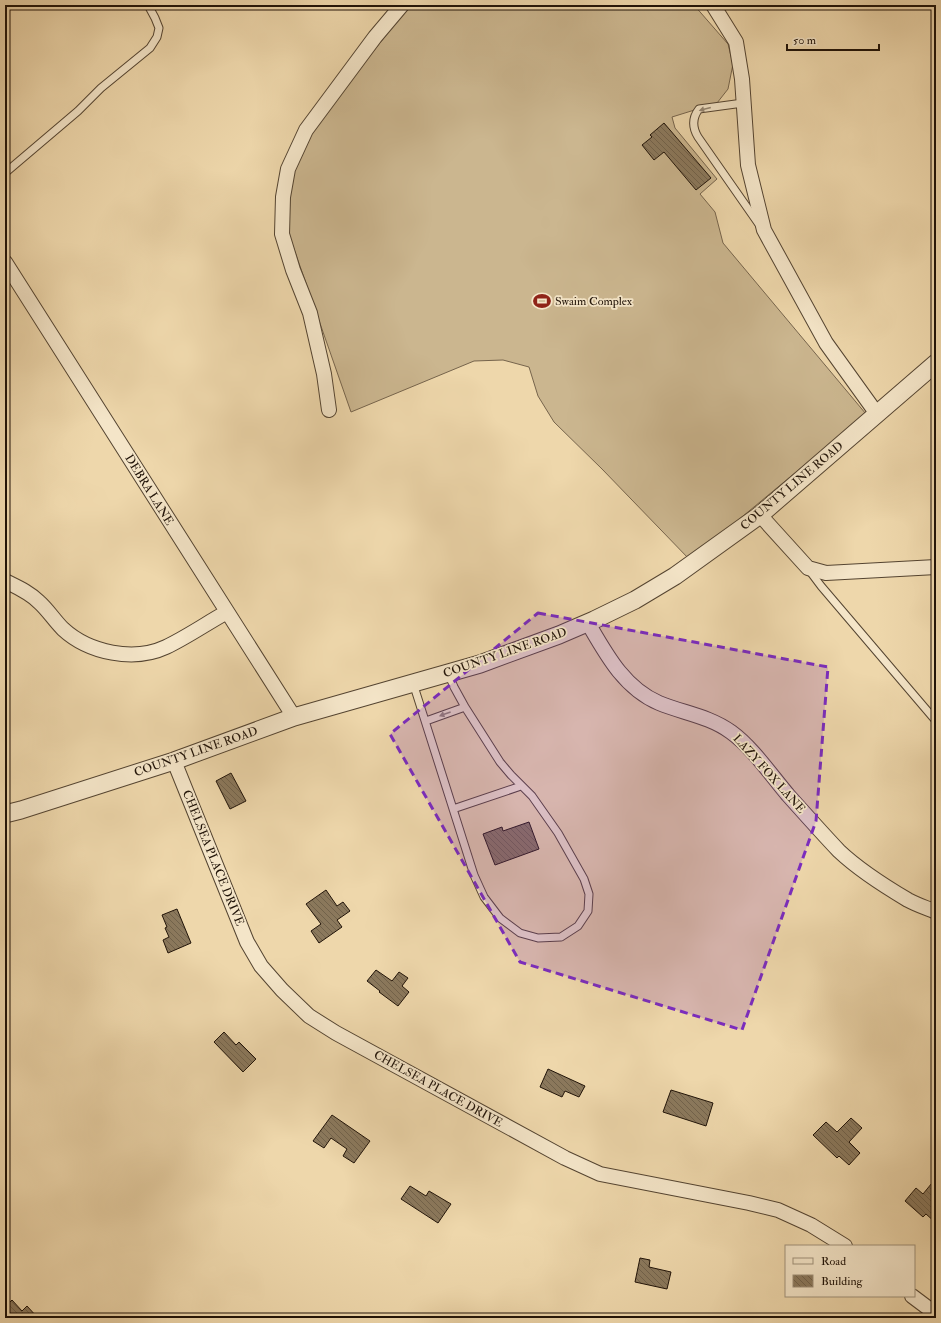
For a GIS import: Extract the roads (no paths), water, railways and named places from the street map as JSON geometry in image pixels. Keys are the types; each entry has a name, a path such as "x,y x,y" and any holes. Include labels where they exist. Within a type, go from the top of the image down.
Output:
{"street":[{"path":"329,410 324,374 310,313 293,270 282,234 283,197 288,169 306,130 375,37 402,5"},
{"path":"713,5 736,42 742,79 748,165 764,230 826,342 877,414"},
{"name":"DEBRA LANE","path":"5,262 294,718"},
{"name":"COUNTY LINE ROAD","path":"5,814 174,761 294,718 480,664 559,635 636,600 675,576 760,515 936,362"},
{"path":"760,515 808,568 826,573 936,567"},
{"path":"5,581 23,590 38,601 63,629 78,641 99,649 120,654 146,653 165,647 227,612"},
{"name":"LAZY FOX LANE","path":"588,623 619,673 638,691 658,703 709,719 731,732 747,746 800,808 840,851 866,872 909,900 936,912"},
{"name":"CHELSEA PLACE DRIVE","path":"174,761 247,942 261,966 282,990 309,1016 336,1033 565,1158 600,1174 778,1210 810,1225 843,1245"},
{"path":"913,1297 936,1314"}],"lane":[{"path":"5,173 78,110 100,88 150,48 157,38 159,28 148,5"},
{"path":"743,103 699,109 694,118 694,131 764,230"},
{"path":"808,568 821,586 936,721"},
{"path":"413,683 474,875 484,897 500,918 520,933 538,938 561,937 578,926 588,911 589,894 584,879 558,833 532,796 500,762 465,707 448,673"},
{"path":"426,721 465,707"},
{"path":"453,809 521,786"}],"place":[{"name":"Swaim Complex","path":"542,301"}]}
